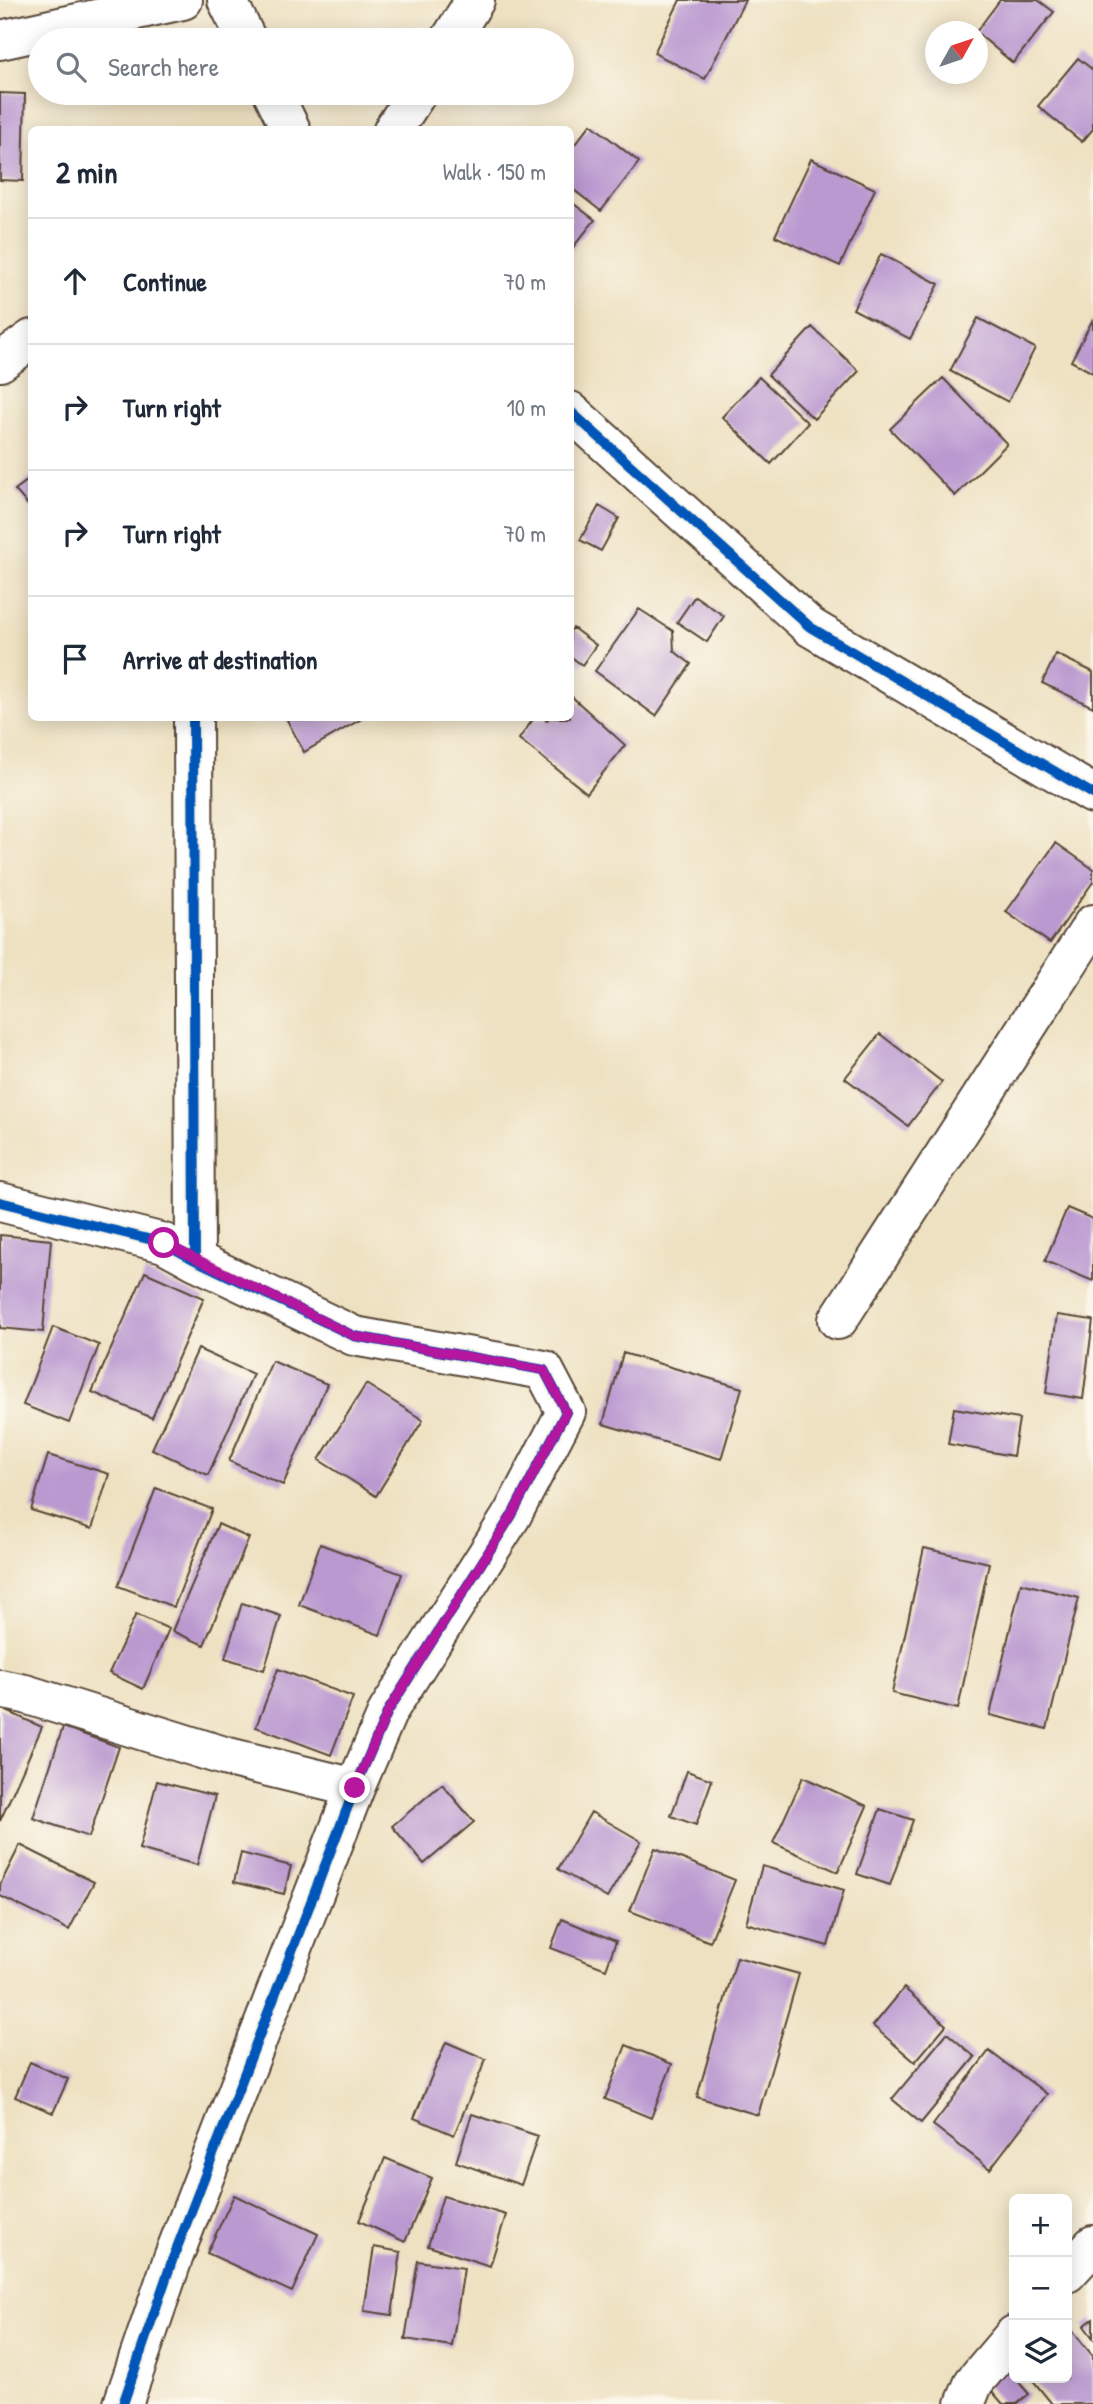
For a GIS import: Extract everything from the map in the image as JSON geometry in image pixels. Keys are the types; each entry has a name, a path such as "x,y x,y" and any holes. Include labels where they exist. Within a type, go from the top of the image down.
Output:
{"street":[{"path":"55,28 183,0"},
{"path":"227,0 241,28"},
{"path":"458,28 475,0"},
{"path":"0,40 28,34"},
{"path":"279,105 289,126"},
{"path":"395,126 409,105"},
{"path":"0,362 28,342"},
{"path":"574,415 810,627 1093,794"},
{"path":"193,721 195,1260"},
{"path":"838,1320 1093,924"},
{"path":"0,1202 164,1243 354,1336 544,1370 566,1412 512,1515 388,1711 355,1788 173,2258 123,2404"},
{"path":"0,1689 25,1694 224,1756 355,1788"},
{"path":"1072,2268 1093,2245"},
{"path":"965,2404 974,2382 1009,2340"}],"building":[{"path":"680,0 745,0 705,79 654,53"},
{"path":"1000,0 1038,0 1054,12 1013,63 988,42 988,21 984,21"},
{"path":"1078,58 1093,70 1093,129 1082,142 1038,106"},
{"path":"0,93 25,94 23,181 0,180"},
{"path":"591,124 639,162 601,211 574,190 574,145"},
{"path":"811,159 875,189 840,266 775,236"},
{"path":"574,204 595,220 574,246"},
{"path":"881,254 939,284 910,339 853,309"},
{"path":"978,318 1035,348 1008,402 950,371"},
{"path":"1093,319 1093,373 1071,361"},
{"path":"812,327 859,371 814,419 768,375"},
{"path":"759,377 808,423 771,464 722,417"},
{"path":"943,378 1007,444 955,496 890,429"},
{"path":"28,480 28,505 15,490"},
{"path":"599,506 619,518 601,551 580,540"},
{"path":"695,596 724,616 707,642 677,622"},
{"path":"639,609 673,631 674,651 691,664 656,716 595,671"},
{"path":"574,629 596,645 582,665 574,659"},
{"path":"1056,654 1093,672 1093,707 1042,683"},
{"path":"574,699 625,745 587,793 519,739 532,721 574,721"},
{"path":"288,721 358,721 304,752"},
{"path":"1056,843 1093,869 1093,882 1050,943 1006,912"},
{"path":"880,1034 942,1082 908,1126 845,1078"},
{"path":"1067,1208 1093,1219 1093,1281 1045,1261"},
{"path":"0,1235 51,1240 43,1332 0,1328"},
{"path":"145,1272 204,1298 152,1418 92,1392"},
{"path":"1057,1315 1093,1320 1083,1399 1046,1393"},
{"path":"53,1327 99,1345 69,1423 23,1405"},
{"path":"198,1349 253,1374 208,1475 152,1449"},
{"path":"623,1353 742,1388 721,1459 603,1424"},
{"path":"272,1361 327,1384 283,1485 229,1461"},
{"path":"366,1384 423,1420 376,1496 319,1460"},
{"path":"954,1408 1019,1419 1013,1456 948,1444"},
{"path":"48,1455 109,1474 92,1529 31,1510"},
{"path":"156,1488 212,1509 174,1607 118,1586"},
{"path":"218,1524 249,1538 204,1645 172,1631"},
{"path":"320,1544 402,1574 380,1635 299,1605"},
{"path":"924,1548 989,1563 958,1709 892,1693"},
{"path":"1021,1583 1079,1598 1047,1729 990,1715"},
{"path":"242,1603 281,1616 264,1670 225,1658"},
{"path":"136,1614 169,1629 143,1689 109,1673"},
{"path":"278,1669 353,1697 331,1755 256,1727"},
{"path":"0,1708 42,1727 0,1821"},
{"path":"63,1727 119,1747 89,1837 33,1818"},
{"path":"687,1771 712,1780 696,1825 671,1816"},
{"path":"803,1777 867,1806 838,1872 773,1843"},
{"path":"157,1781 215,1796 197,1865 139,1849"},
{"path":"442,1784 474,1822 424,1864 392,1826"},
{"path":"880,1809 913,1820 890,1885 857,1874"},
{"path":"591,1812 641,1841 607,1898 558,1869"},
{"path":"20,1845 94,1882 69,1930 0,1896 0,1885"},
{"path":"655,1848 735,1880 710,1942 630,1911"},
{"path":"241,1853 291,1866 284,1894 234,1882"},
{"path":"762,1866 844,1890 828,1946 746,1923"},
{"path":"562,1919 616,1941 606,1969 551,1948"},
{"path":"737,1957 799,1974 758,2115 697,2097"},
{"path":"904,1988 946,2025 915,2062 873,2026"},
{"path":"947,2033 975,2057 921,2123 892,2099"},
{"path":"446,2042 486,2059 454,2135 414,2118"},
{"path":"626,2045 672,2064 651,2118 605,2099"},
{"path":"989,2051 1047,2094 990,2169 933,2125"},
{"path":"30,2062 68,2079 53,2113 15,2097"},
{"path":"472,2114 538,2136 521,2185 456,2162"},
{"path":"385,2158 432,2178 405,2242 359,2221"},
{"path":"234,2195 318,2234 292,2292 207,2253"},
{"path":"443,2196 506,2215 490,2266 428,2246"},
{"path":"374,2247 401,2252 392,2315 364,2311"},
{"path":"418,2261 464,2268 452,2346 405,2339"},
{"path":"1093,2319 1093,2338 1084,2326"},
{"path":"1072,2330 1093,2356 1093,2404 1052,2404 1035,2383 1072,2383"},
{"path":"1004,2365 1009,2371 1009,2383 1020,2383 1029,2394 1017,2404 1003,2404 984,2382"}],"cycle path":[{"path":"574,415 810,627 1093,794"},
{"path":"193,721 195,1260"},
{"path":"0,1202 164,1243 354,1336 544,1370 566,1412 512,1515 388,1711 355,1788 173,2258 123,2404"}],"route":[{"path":"164,1243 354,1336 544,1370 566,1412 512,1515 388,1711 355,1788"}]}
